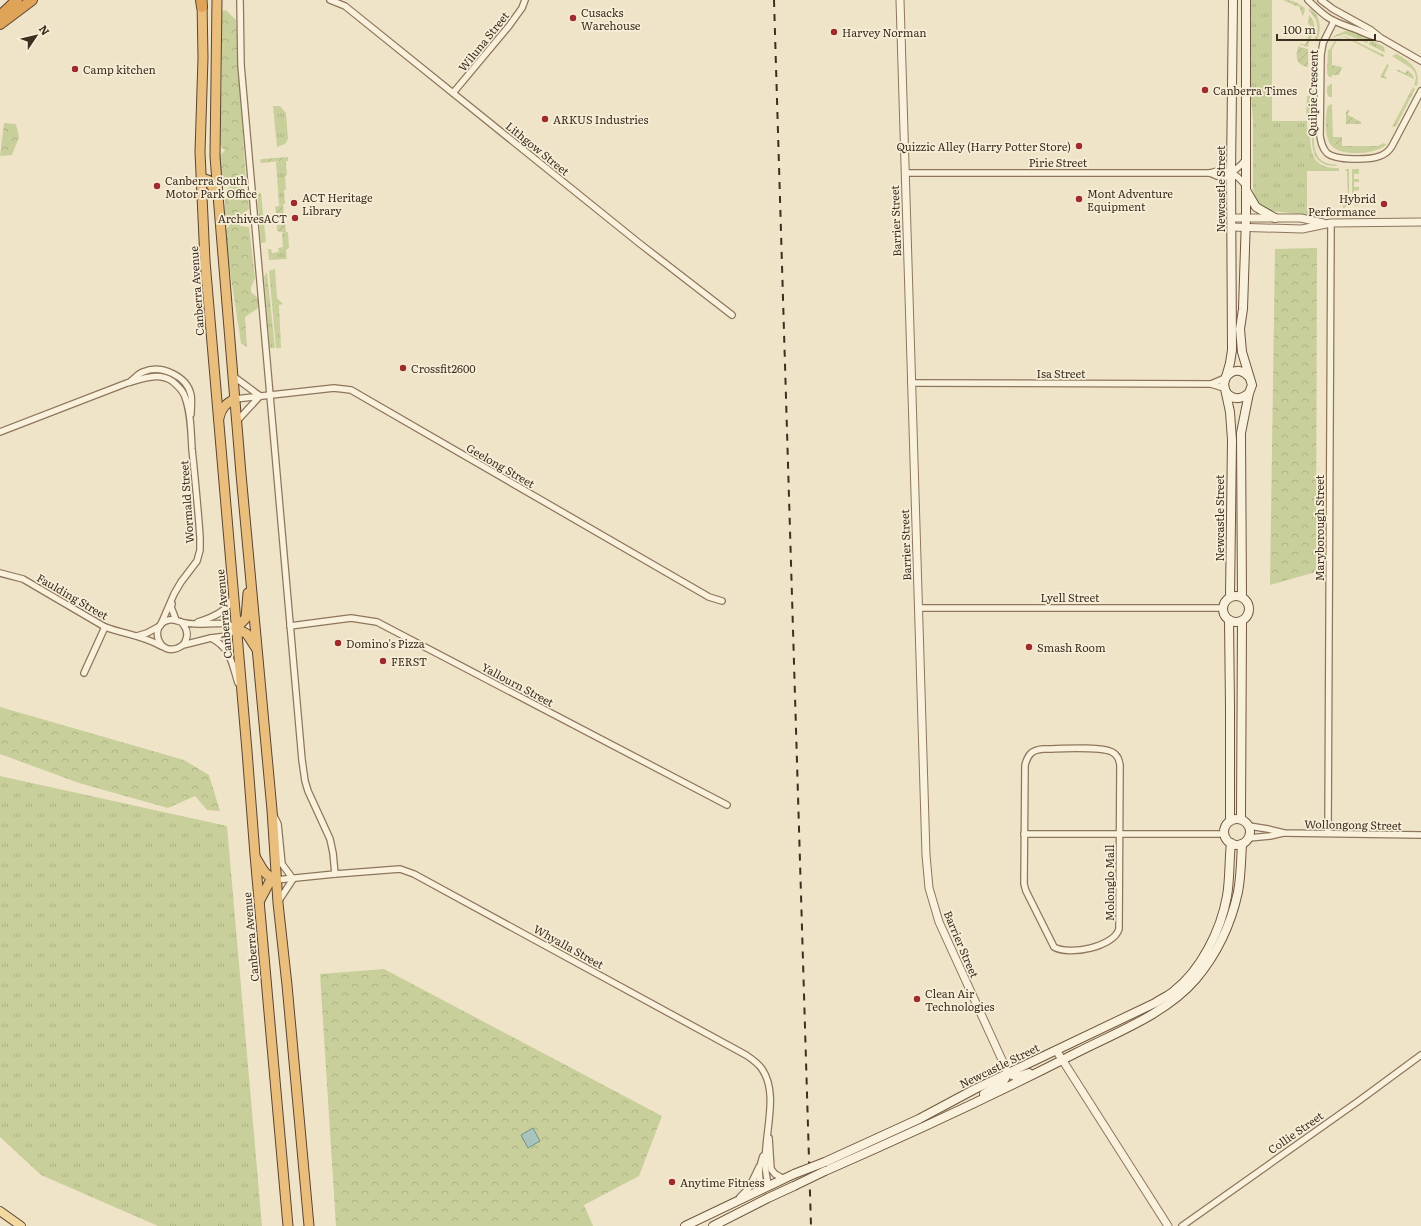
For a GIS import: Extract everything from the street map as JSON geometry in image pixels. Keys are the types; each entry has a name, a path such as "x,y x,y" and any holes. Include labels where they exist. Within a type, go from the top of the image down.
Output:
{"highway":[{"path":"0,16 17,0"},
{"path":"0,24 32,0"},
{"path":"217,0 215,156 249,560 272,810 278,903 309,1226"},
{"name":"Canberra Avenue","path":"202,2 203,58 200,129 205,261 259,903 288,1226"},
{"path":"201,178 208,174 215,156"},
{"path":"201,178 208,180 218,195"},
{"path":"215,382 220,391 226,396 235,399"},
{"path":"219,424 222,409 226,403 235,399"},
{"path":"249,560 246,618 236,628 247,634 258,652"},
{"path":"255,855 269,878 276,880"},
{"path":"259,903 269,883 276,880"}],"main road":[{"path":"1229,0 1234,10"},
{"name":"Newcastle Street","path":"1230,597 1232,440 1230,412 1225,390 1226,377 1232,350 1231,173 1234,0"},
{"name":"Newcastle Street","path":"1242,598 1241,433 1252,385 1248,376 1242,352 1240,329 1243,309 1246,228 1246,0"},
{"path":"1246,188 1256,207 1275,218"},
{"path":"1226,377 1230,373 1237,371 1243,372 1248,376"},
{"path":"1225,390 1230,396 1236,398 1243,397 1249,393"},
{"path":"1236,596 1247,602 1249,610 1247,616 1242,621 1235,622 1229,620 1224,615 1222,608 1226,600 1230,597 1236,596"},
{"path":"1229,620 1230,821"},
{"path":"1241,819 1242,621"},
{"path":"1241,819 1244,820 1249,826 1251,832 1249,838 1242,844 1234,845 1226,840 1224,834 1226,824 1230,821 1241,819"},
{"name":"Newcastle Street","path":"685,1226 737,1200 919,1119 964,1094 1155,1003 1174,991 1203,957 1215,937 1227,896 1230,843"},
{"path":"713,1226 825,1171 1022,1081 1157,1012 1178,997 1196,979 1219,945 1229,921 1238,892 1242,844"},
{"path":"959,1111 1000,1085 1008,1073 1016,1077 1045,1068"},
{"name":"Whyalla Street","path":"766,1187 770,1197"},
{"path":"0,1211 21,1226"},
{"path":"716,1226 727,1218"}],"street":[{"path":"240,0 241,65 305,781 313,804 330,839 335,874"},
{"name":"Lithgow Street","path":"330,0 345,6 639,243 732,315"},
{"name":"Wiluna Street","path":"453,93 509,26 522,8 525,0"},
{"name":"Barrier Street","path":"900,0 926,855 929,888 939,922 1008,1073"},
{"path":"1308,0 1323,15 1334,21 1369,35 1381,38"},
{"path":"1321,0 1333,9 1371,30 1381,38 1421,61"},
{"name":"Quilpie Crescent","path":"1334,21 1323,43 1321,52 1320,136 1322,145 1329,154 1340,158 1376,158 1385,154 1392,146 1421,91"},
{"path":"1246,159 1231,173 1237,177 1246,188"},
{"name":"Pirie Street","path":"905,173 1210,172 1216,176 1227,177 1231,173"},
{"path":"1232,218 1300,218 1328,223"},
{"path":"1232,227 1302,228 1328,223 1421,222"},
{"name":"Maryborough Street","path":"1328,223 1328,834"},
{"name":"Wormald Street","path":"0,432 127,383 152,376 164,377 171,380 182,391 185,398 190,426 200,550 196,561 174,594 161,625"},
{"path":"233,376 260,396 237,421"},
{"name":"Isa Street","path":"1211,384 1226,377"},
{"name":"Isa Street","path":"911,383 1211,384 1225,390"},
{"name":"Geelong Street","path":"235,399 334,388 351,390 709,597 722,601"},
{"name":"Faulding Street","path":"0,572 23,579 105,627 155,642 163,647"},
{"path":"192,624 203,621 228,607 232,600 232,585"},
{"path":"174,594 171,607 178,621 187,630 186,641 183,645"},
{"name":"Lyell Street","path":"918,608 1222,608"},
{"name":"Yallourn Street","path":"290,626 351,618 377,622 727,805"},
{"path":"136,636 147,633 166,621 178,621 192,624 225,623 236,628 227,636 211,638 183,645 174,650 163,647 158,638 157,633 161,625"},
{"path":"84,673 105,627"},
{"path":"211,638 222,645 227,652 242,697"},
{"name":"Molonglo Mall","path":"1043,749 1106,750 1112,752 1119,759 1120,765 1119,834 1118,934 1112,939 1090,949 1058,950 1054,947 1026,891 1024,884 1025,765 1029,754 1036,750 1043,749"},
{"path":"272,810 278,824 282,864 294,879 278,903"},
{"name":"Wollongong Street","path":"1249,826 1284,833 1421,835"},
{"name":"Wollongong Street","path":"1249,838 1284,833"},
{"name":"Molonglo Mall","path":"1024,834 1224,834"},
{"name":"Whyalla Street","path":"276,880 400,869 414,874 746,1055 757,1063 762,1069 768,1082 771,1100 765,1152 766,1187"},
{"path":"1056,1050 1168,1226"},
{"name":"Collie Street","path":"1182,1226 1421,1055"},
{"name":"Whyalla Street","path":"768,1130 771,1169 775,1174 784,1179"},
{"name":"Whyalla Street","path":"737,1200 749,1188 765,1152"},
{"name":"Whyalla Street","path":"759,1167 759,1177 766,1187"}],"green space":[{"path":"1250,0 1272,0 1272,121 1307,121 1307,128 1310,129 1311,145 1314,157 1323,165 1330,168 1339,168 1339,171 1307,171 1307,210 1343,211 1343,213 1358,213 1360,215 1359,216 1314,216 1268,210 1259,204 1253,189 1253,121 1250,85"},
{"path":"1283,0 1293,1 1305,9 1303,17 1299,6"},
{"path":"1309,8 1318,18 1320,32 1317,41 1314,40 1317,32 1317,25 1309,11"},
{"path":"226,10 236,20 246,184 242,187 248,198 249,209 241,215 240,226 249,227 255,278 251,287 251,292 258,298 258,308 245,317 247,347 241,343 224,232 231,223 233,216 225,218 225,191 230,186 230,180 223,181 218,156 225,151 219,144 222,80 221,12"},
{"path":"1309,15 1314,23 1314,30 1308,47 1301,45 1300,43 1305,45 1313,27 1308,24"},
{"path":"1345,31 1353,31 1369,39 1367,43 1345,34 1334,37 1328,47 1334,36"},
{"path":"1345,36 1384,55 1383,57 1344,37 1338,39 1332,49 1332,77 1329,77 1327,73 1328,50 1336,39"},
{"path":"1371,40 1384,47 1385,53 1369,44"},
{"path":"1299,45 1300,47 1308,49 1308,67 1298,62 1297,52"},
{"path":"1397,54 1410,63 1416,71 1418,80 1417,86 1414,85 1416,78 1415,73 1411,68 1392,56"},
{"path":"1387,64 1389,65 1384,76 1387,78 1386,79 1380,77"},
{"path":"1332,65 1342,67 1339,75 1332,75"},
{"path":"1397,69 1405,73 1407,70 1412,74 1414,79 1397,71"},
{"path":"1312,80 1314,83 1314,113 1312,116"},
{"path":"1332,83 1332,97 1329,97 1327,94 1327,87"},
{"path":"1413,87 1415,89 1396,126 1392,127"},
{"path":"1307,96 1310,96 1310,117 1306,117"},
{"path":"1332,104 1334,144 1338,146 1378,146 1384,143 1386,145 1365,153 1347,153 1339,151 1333,147 1326,134 1327,108"},
{"path":"273,106 280,106 286,113 288,139 285,144 277,147"},
{"path":"1347,110 1349,110 1348,115 1361,122 1361,124 1346,124"},
{"path":"4,123 16,124 19,137 12,155 0,156"},
{"path":"1312,129 1314,132 1316,154 1326,163 1338,166 1323,164 1315,156 1312,144"},
{"path":"1332,137 1342,137 1342,146 1337,146 1334,144"},
{"path":"288,157 286,165 282,165 281,161 261,163 260,160 262,159"},
{"path":"281,161 282,165 286,165 287,175 285,176 286,190 284,190 285,204 279,205 276,162"},
{"path":"1346,169 1349,169 1349,202 1343,210 1343,202 1348,202"},
{"path":"1352,169 1359,169 1359,174 1354,174 1354,179 1359,179 1359,182 1354,182 1354,187 1359,187 1359,190 1354,191 1354,199 1359,200 1359,205 1355,206 1352,202"},
{"path":"261,193 266,242 261,243 257,194"},
{"path":"283,204 284,216 280,216 280,213 276,213 275,207"},
{"path":"280,221 285,221 286,233 277,231 277,225 281,225"},
{"path":"288,232 289,248 286,250 287,259 269,260 268,249 271,249 272,253 279,252 278,248 283,247 282,233"},
{"path":"1317,248 1316,572 1270,585 1275,249"},
{"path":"275,269 277,298 283,304 279,305 281,348 276,348 269,271"},
{"path":"267,272 275,348 270,348 264,277"},
{"path":"0,707 184,760 209,775 220,811 207,810 195,796 168,808 79,783 0,754"},
{"path":"0,776 227,826 262,1226 158,1226 41,1175 0,1137"},
{"path":"384,969 662,1116 639,1176 584,1205 593,1226 336,1226 320,974"}],"water":[{"path":"533,1128 540,1141 528,1148 521,1135"}],"railway":[{"path":"774,0 811,1226"}],"place":[{"name":"Cusacks Warehouse","path":"573,18"},
{"name":"Harvey Norman","path":"834,32"},
{"name":"Camp kitchen","path":"75,69"},
{"name":"Canberra Times","path":"1205,90"},
{"name":"ARKUS Industries","path":"545,119"},
{"name":"Quizzic Alley (Harry Potter Store)","path":"1079,146"},
{"name":"Canberra South Motor Park Office","path":"157,186"},
{"name":"Mont Adventure Equipment","path":"1079,199"},
{"name":"ACT Heritage Library","path":"294,203"},
{"name":"Hybrid Performance","path":"1384,204"},
{"name":"ArchivesACT","path":"295,218"},
{"name":"Crossfit2600","path":"403,368"},
{"name":"Domino's Pizza","path":"338,643"},
{"name":"Smash Room","path":"1029,647"},
{"name":"FERST","path":"383,661"},
{"name":"Clean Air Technologies","path":"917,999"},
{"name":"Anytime Fitness","path":"672,1182"}]}
